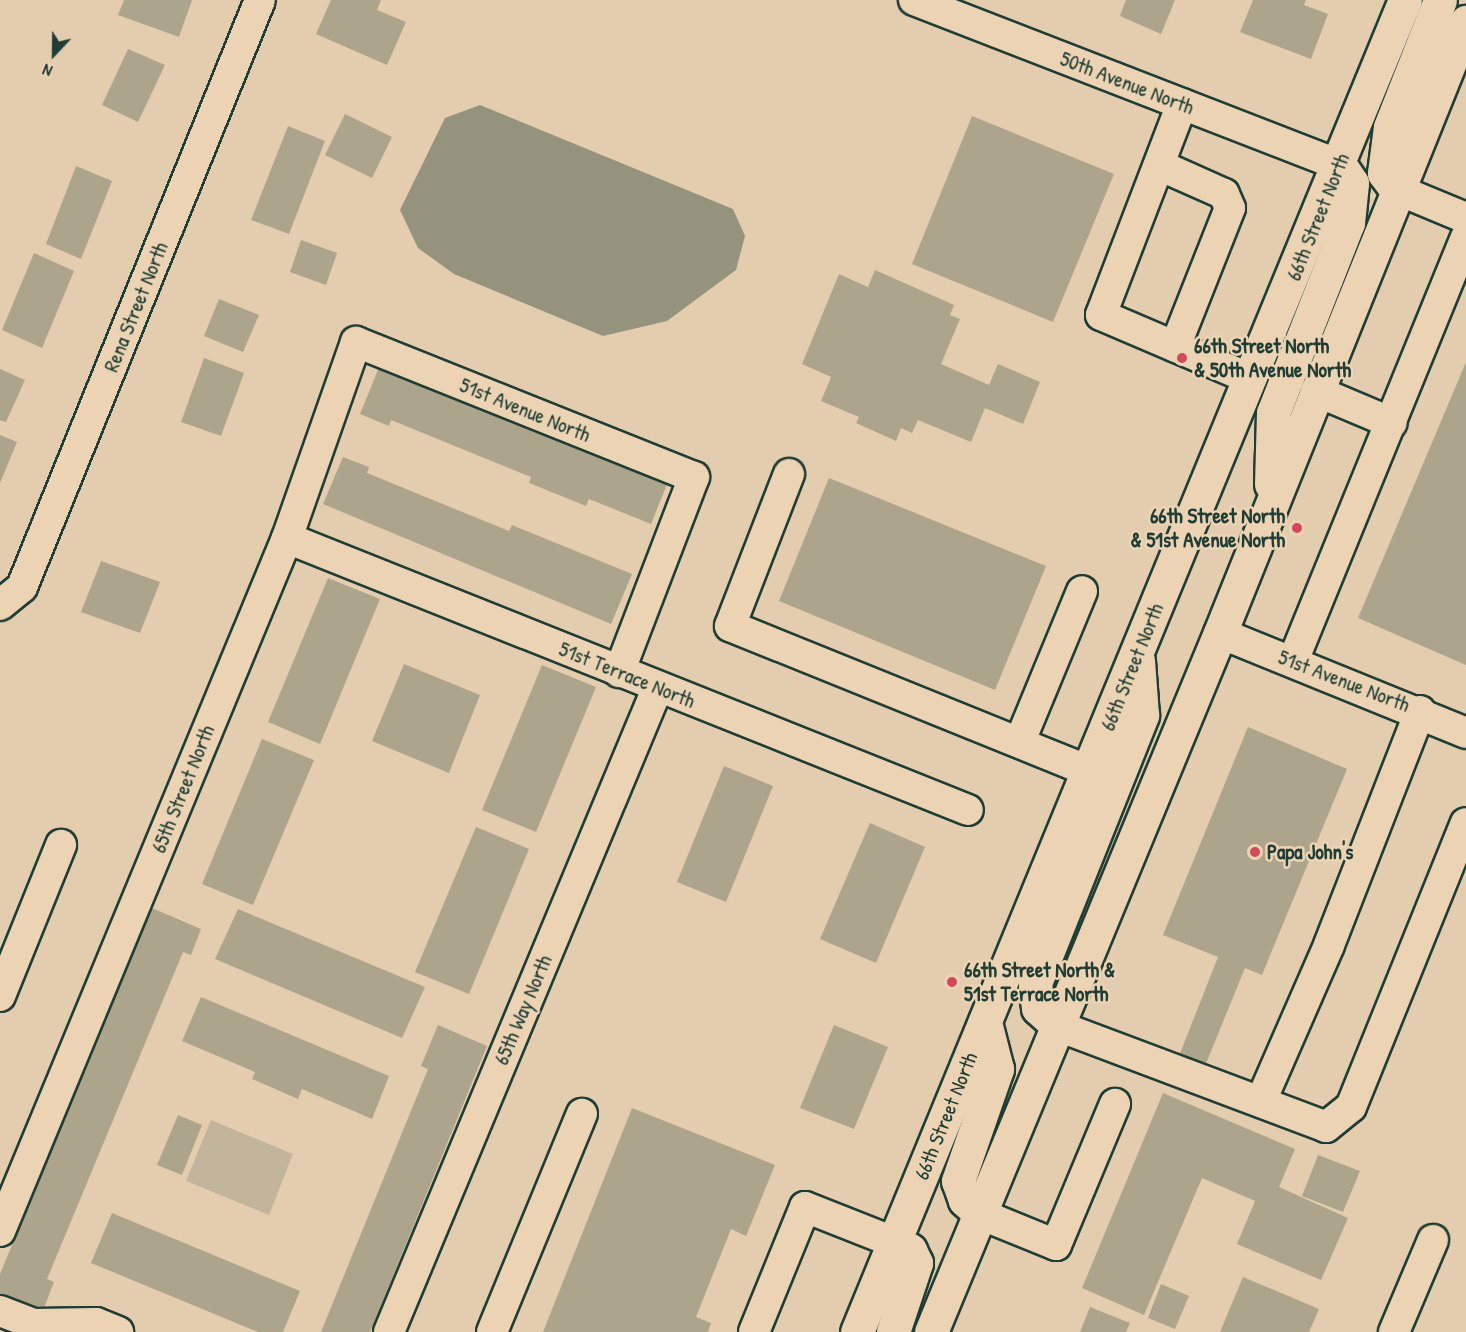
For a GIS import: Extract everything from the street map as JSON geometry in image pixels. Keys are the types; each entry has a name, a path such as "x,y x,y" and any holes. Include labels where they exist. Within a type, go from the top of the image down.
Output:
{"main road":[{"name":"66th Street North","path":"857,1332 1340,165 1405,0"},
{"path":"1396,189 1384,172 1390,127 1440,0"},
{"path":"931,1332 1220,633 1396,189 1466,22"},
{"path":"1270,508 1273,413 1348,223 1352,183 1340,165"},
{"path":"1058,1026 1038,1008 1035,983 1142,715 1137,652"},
{"path":"980,1214 964,1200 958,1181 997,1069 985,1022"},
{"path":"893,1332 916,1263 910,1250 894,1242"}],"street":[{"name":"Rena Street North","path":"0,605 22,588 260,0"},
{"name":"50th Avenue North","path":"914,0 1340,165"},
{"path":"1182,104 1101,315 1251,379"},
{"path":"1159,165 1224,194 1230,208 1174,347"},
{"path":"1396,189 1466,218"},
{"path":"1293,662 1466,238"},
{"name":"51st Avenue North","path":"356,342 694,477 619,672"},
{"name":"65th Street North","path":"0,1231 287,538 356,342"},
{"path":"1316,391 1392,423"},
{"path":"789,474 730,626 1020,741 1089,771"},
{"name":"51st Terrace North","path":"287,538 657,689 968,810"},
{"path":"1020,741 1082,591"},
{"name":"51st Avenue North","path":"1220,633 1420,711 1466,733"},
{"name":"65th Way North","path":"389,1332 657,689"},
{"path":"1261,1101 1329,945 1420,711"},
{"path":"1058,1026 1326,1127 1351,1107 1466,823"},
{"path":"0,996 61,845"},
{"path":"980,1214 1056,1245 1114,1104"},
{"path":"492,1332 582,1114"},
{"path":"754,1332 805,1208 894,1242"},
{"path":"1394,1332 1433,1240"},
{"path":"0,1311 34,1324 96,1323 118,1332"}],"shaded area":[{"path":"480,105 733,209 745,236 736,270 667,321 603,336 454,274 418,248 400,210 445,118"},
{"path":"211,1120 293,1154 269,1215 186,1181"}],"building":[{"path":"124,0 192,0 179,37 118,15"},
{"path":"331,0 381,0 377,10 406,22 387,65 316,34"},
{"path":"1126,0 1175,0 1161,34 1120,16"},
{"path":"1253,0 1306,0 1304,5 1328,14 1311,59 1240,32"},
{"path":"128,49 165,65 138,122 102,105"},
{"path":"345,114 392,137 372,178 325,155"},
{"path":"972,116 1114,174 1053,322 912,264"},
{"path":"288,126 325,141 289,234 251,220"},
{"path":"76,166 112,181 81,259 46,244"},
{"path":"301,240 337,253 326,285 290,272"},
{"path":"34,253 74,271 42,348 2,330"},
{"path":"875,270 954,305 950,315 960,319 941,364 989,385 998,364 1040,382 1023,424 985,408 971,442 918,420 912,433 901,428 896,441 856,423 859,417 821,401 831,377 802,364 839,274 868,287"},
{"path":"219,299 259,315 243,352 204,336"},
{"path":"204,358 244,373 221,436 181,422"},
{"path":"1466,362 1466,665 1358,618"},
{"path":"380,365 668,482 651,524 589,499 586,506 529,483 531,477 391,420 389,426 360,414"},
{"path":"0,369 25,380 6,422 0,420"},
{"path":"0,435 17,442 0,483"},
{"path":"343,457 369,467 367,473 509,531 512,525 632,574 611,624 323,504"},
{"path":"829,478 1046,566 995,690 779,601"},
{"path":"101,561 160,582 140,633 81,612"},
{"path":"328,578 380,599 320,744 268,722"},
{"path":"404,664 480,695 449,773 372,741"},
{"path":"542,665 596,687 536,832 482,810"},
{"name":"Papa John's","path":"1248,727 1347,769 1262,975 1245,968 1205,1066 1179,1056 1218,957 1163,935"},
{"path":"262,739 314,760 253,905 202,884"},
{"path":"724,766 773,786 726,902 677,882"},
{"path":"870,823 925,847 876,963 820,939"},
{"path":"476,827 529,849 469,994 415,972"},
{"path":"152,908 201,929 191,955 183,952 47,1279 54,1282 42,1313 0,1296 0,1274"},
{"path":"238,909 425,987 402,1038 215,959"},
{"path":"201,997 389,1076 372,1119 302,1089 298,1099 252,1079 255,1072 182,1041"},
{"path":"438,1025 487,1046 370,1332 321,1332 428,1069 421,1066"},
{"path":"834,1025 888,1047 854,1129 800,1108"},
{"path":"1163,1093 1295,1149 1279,1187 1348,1218 1321,1280 1237,1244 1255,1201 1202,1178 1144,1315 1082,1288"},
{"path":"632,1108 775,1165 746,1236 731,1229 696,1317 711,1323 708,1332 543,1332"},
{"path":"178,1115 202,1125 182,1175 157,1165"},
{"path":"1318,1155 1360,1171 1343,1212 1302,1196"},
{"path":"112,1213 300,1291 283,1332 258,1332 91,1263"},
{"path":"1243,1277 1319,1309 1309,1332 1220,1332"},
{"path":"1161,1284 1189,1296 1175,1329 1148,1318"},
{"path":"1090,1307 1130,1323 1126,1332 1080,1332"}],"place":[{"name":"66th Street North & 50th Avenue North","path":"1182,358"},
{"name":"66th Street North & 51st Avenue North","path":"1297,528"},
{"name":"Papa John's","path":"1255,852"},
{"name":"66th Street North & 51st Terrace North","path":"952,982"}]}
